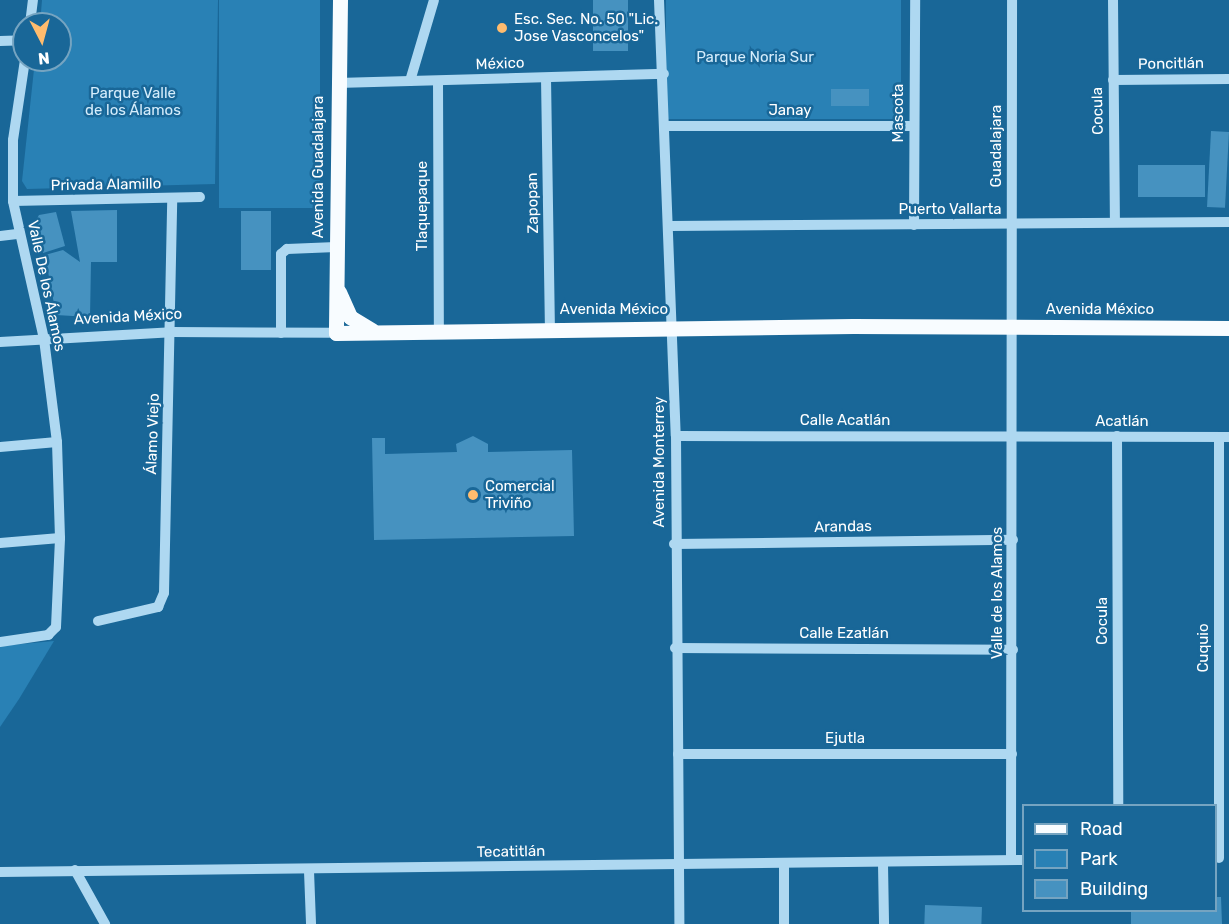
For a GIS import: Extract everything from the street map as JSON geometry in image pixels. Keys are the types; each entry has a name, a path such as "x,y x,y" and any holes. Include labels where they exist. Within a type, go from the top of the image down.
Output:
{"main road":[{"name":"Avenida Guadalajara","path":"336,333 337,83 340,0"},
{"path":"336,281 350,318 381,333"},
{"name":"Avenida México","path":"336,333 550,328 1229,328"}],"street":[{"path":"410,81 434,0"},
{"name":"Avenida Monterrey","path":"659,0 671,226 676,436 674,544 678,754 676,864 679,924"},
{"name":"Mascota","path":"914,225 915,0"},
{"name":"Guadalajara","path":"1011,0 1014,327"},
{"name":"Cocula","path":"1113,0 1115,222"},
{"name":"Valle De los Álamos","path":"0,642 48,635 56,627 60,538 57,442 44,339 17,234 13,201 13,140 23,72"},
{"name":"México","path":"337,83 663,74"},
{"name":"Zapopan","path":"546,78 550,328"},
{"name":"Poncitlán","path":"1113,80 1229,79"},
{"name":"Tlaquepaque","path":"438,81 439,331"},
{"name":"Janay","path":"667,126 913,126"},
{"path":"0,141 13,140"},
{"name":"Privada Alamillo","path":"13,201 200,197"},
{"name":"Álamo Viejo","path":"98,621 158,607 164,593 172,198"},
{"name":"Puerto Vallarta","path":"671,226 1229,222"},
{"path":"0,236 17,234"},
{"path":"281,333 281,254 286,249 336,248"},
{"name":"Valle de los Alamos","path":"1011,860 1014,327"},
{"name":"Avenida México","path":"0,342 171,332 336,333"},
{"name":"Calle Acatlán","path":"676,436 1014,436"},
{"name":"Acatlán","path":"1014,436 1224,437"},
{"name":"Cocula","path":"1117,436 1118,804"},
{"name":"Cuquio","path":"1221,858 1224,437"},
{"path":"0,447 57,442"},
{"path":"0,543 60,538"},
{"name":"Arandas","path":"674,544 1013,540"},
{"name":"Calle Ezatlán","path":"675,648 1013,650"},
{"name":"Ejutla","path":"678,754 1012,754"},
{"name":"Tecatitlán","path":"0,872 75,870 309,872 676,864 883,864 1022,860"},
{"path":"883,864 884,924"},
{"path":"784,865 784,924"},
{"path":"75,870 105,924"},
{"path":"309,872 311,924"}],"green space":[{"name":"Parque Valle de los Álamos","path":"42,0 218,0 215,184 27,189 22,181 34,72 72,72 72,12 41,12"},
{"path":"219,0 320,0 320,208 219,208"},
{"name":"Parque Noria Sur","path":"666,0 901,0 901,119 666,119"},
{"path":"54,641 19,699 0,727 0,646"}],"building":[{"path":"593,0 628,0 628,51 593,51"},
{"path":"831,89 869,89 869,106 831,106"},
{"path":"1211,131 1229,132 1225,208 1207,207"},
{"path":"1138,165 1205,165 1205,197 1138,197"},
{"path":"117,210 117,262 91,262 90,317 56,315 45,255 63,250 80,262 71,211"},
{"path":"241,211 271,211 271,270 241,270"},
{"path":"56,212 65,246 43,253 34,224 39,215"},
{"name":"Comercial Triviño","path":"473,436 488,444 488,452 572,450 574,536 374,540 372,438 385,438 385,454 457,452 456,444"},
{"path":"1217,897 1221,897 1222,924 1131,924 1131,912 1217,912"},
{"path":"925,905 982,907 981,924 924,924"}],"place":[{"name":"Esc. Sec. No. 50 \"Lic. Jose Vasconcelos\"","path":"502,28"},
{"name":"Comercial Triviño","path":"473,495"}]}
